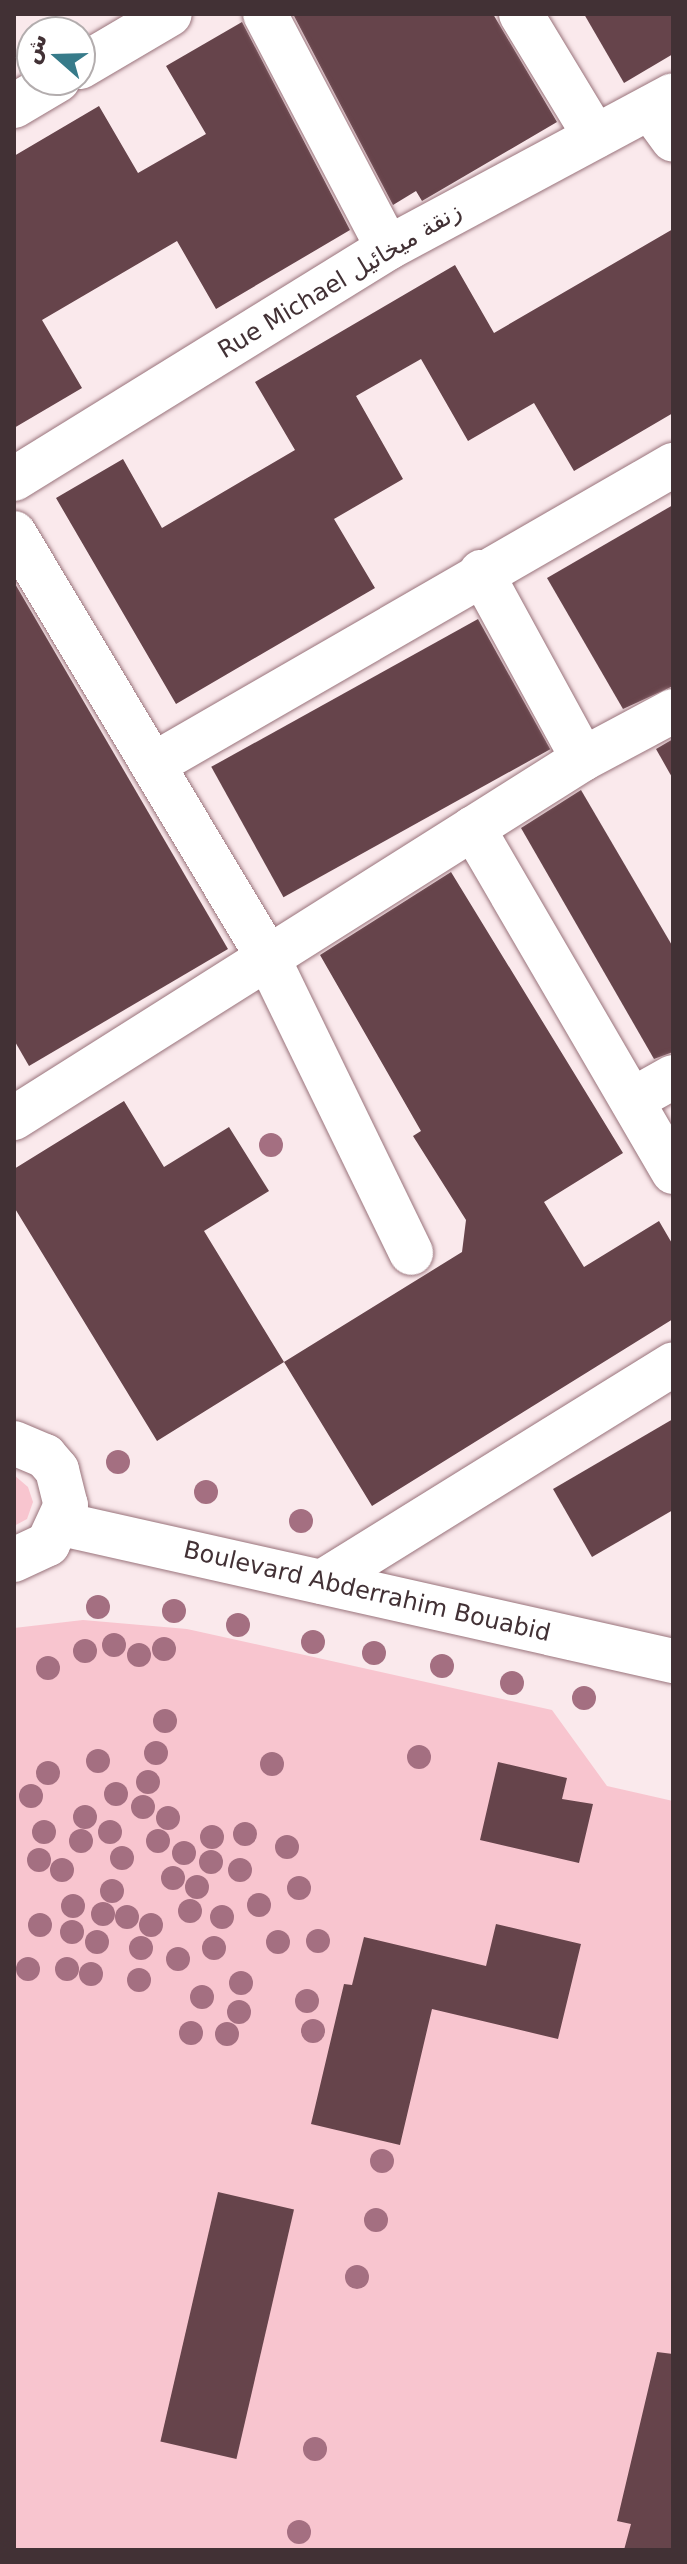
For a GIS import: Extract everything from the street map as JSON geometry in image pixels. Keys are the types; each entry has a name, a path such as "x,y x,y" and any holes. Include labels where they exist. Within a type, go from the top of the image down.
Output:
{"street":[{"path":"96,58 170,14"},
{"path":"265,14 388,248"},
{"path":"521,14 595,136"},
{"name":"Rue Michael زنقة ميخائيل","path":"14,479 388,248 595,136 665,115"},
{"path":"156,763 481,572 673,465"},
{"path":"14,533 156,763 267,956 411,1253"},
{"path":"481,572 583,759"},
{"path":"14,1118 583,759 673,711"},
{"path":"473,828 673,1172"},
{"path":"632,1100 673,1077"},
{"path":"322,1582 673,1364"},
{"path":"14,1443 45,1456 57,1470 64,1487 62,1524 48,1544 14,1560"},
{"name":"Boulevard Abderrahim Bouabid","path":"62,1524 673,1661"}],"shaded area":[{"path":"14,1475 28,1487 33,1502 27,1519 14,1526"},
{"path":"83,1620 187,1629 552,1710 607,1786 673,1801 673,2550 14,2550 14,1628"}],"building":[{"path":"293,14 493,14 557,122 422,201 416,191 393,205"},
{"path":"584,14 673,14 673,54 624,83"},
{"path":"242,22 350,230 216,309 177,241 42,320 82,388 14,428 14,156 99,106 138,173 206,134 166,66"},
{"path":"673,229 673,413 574,471 534,403 468,441 421,359 356,396 403,479 334,519 375,588 176,704 56,498 123,459 162,528 295,450 255,382 455,265 494,333"},
{"path":"673,505 673,686 623,709 547,578"},
{"path":"14,582 228,949 29,1066 14,1040"},
{"path":"478,619 550,749 283,897 211,767"},
{"path":"673,739 673,779 656,749"},
{"path":"581,790 673,947 673,1052 654,1059 521,828"},
{"path":"451,872 623,1153 544,1202 584,1267 659,1221 673,1245 673,1319 372,1506 284,1362 462,1252 466,1220 413,1136 421,1131 320,955"},
{"path":"124,1101 164,1167 229,1127 269,1191 204,1231 284,1362 157,1441 14,1207 14,1169"},
{"path":"673,1419 673,1510 592,1557 553,1489"},
{"path":"498,1762 567,1778 562,1799 593,1804 579,1863 480,1840"},
{"path":"496,1924 581,1944 558,2039 432,2009 400,2145 311,2124 344,1984 352,1985 364,1937 486,1966"},
{"path":"218,2192 294,2210 236,2459 160,2441"},
{"path":"657,2352 673,2354 673,2550 624,2550 631,2524 617,2521"}]}
